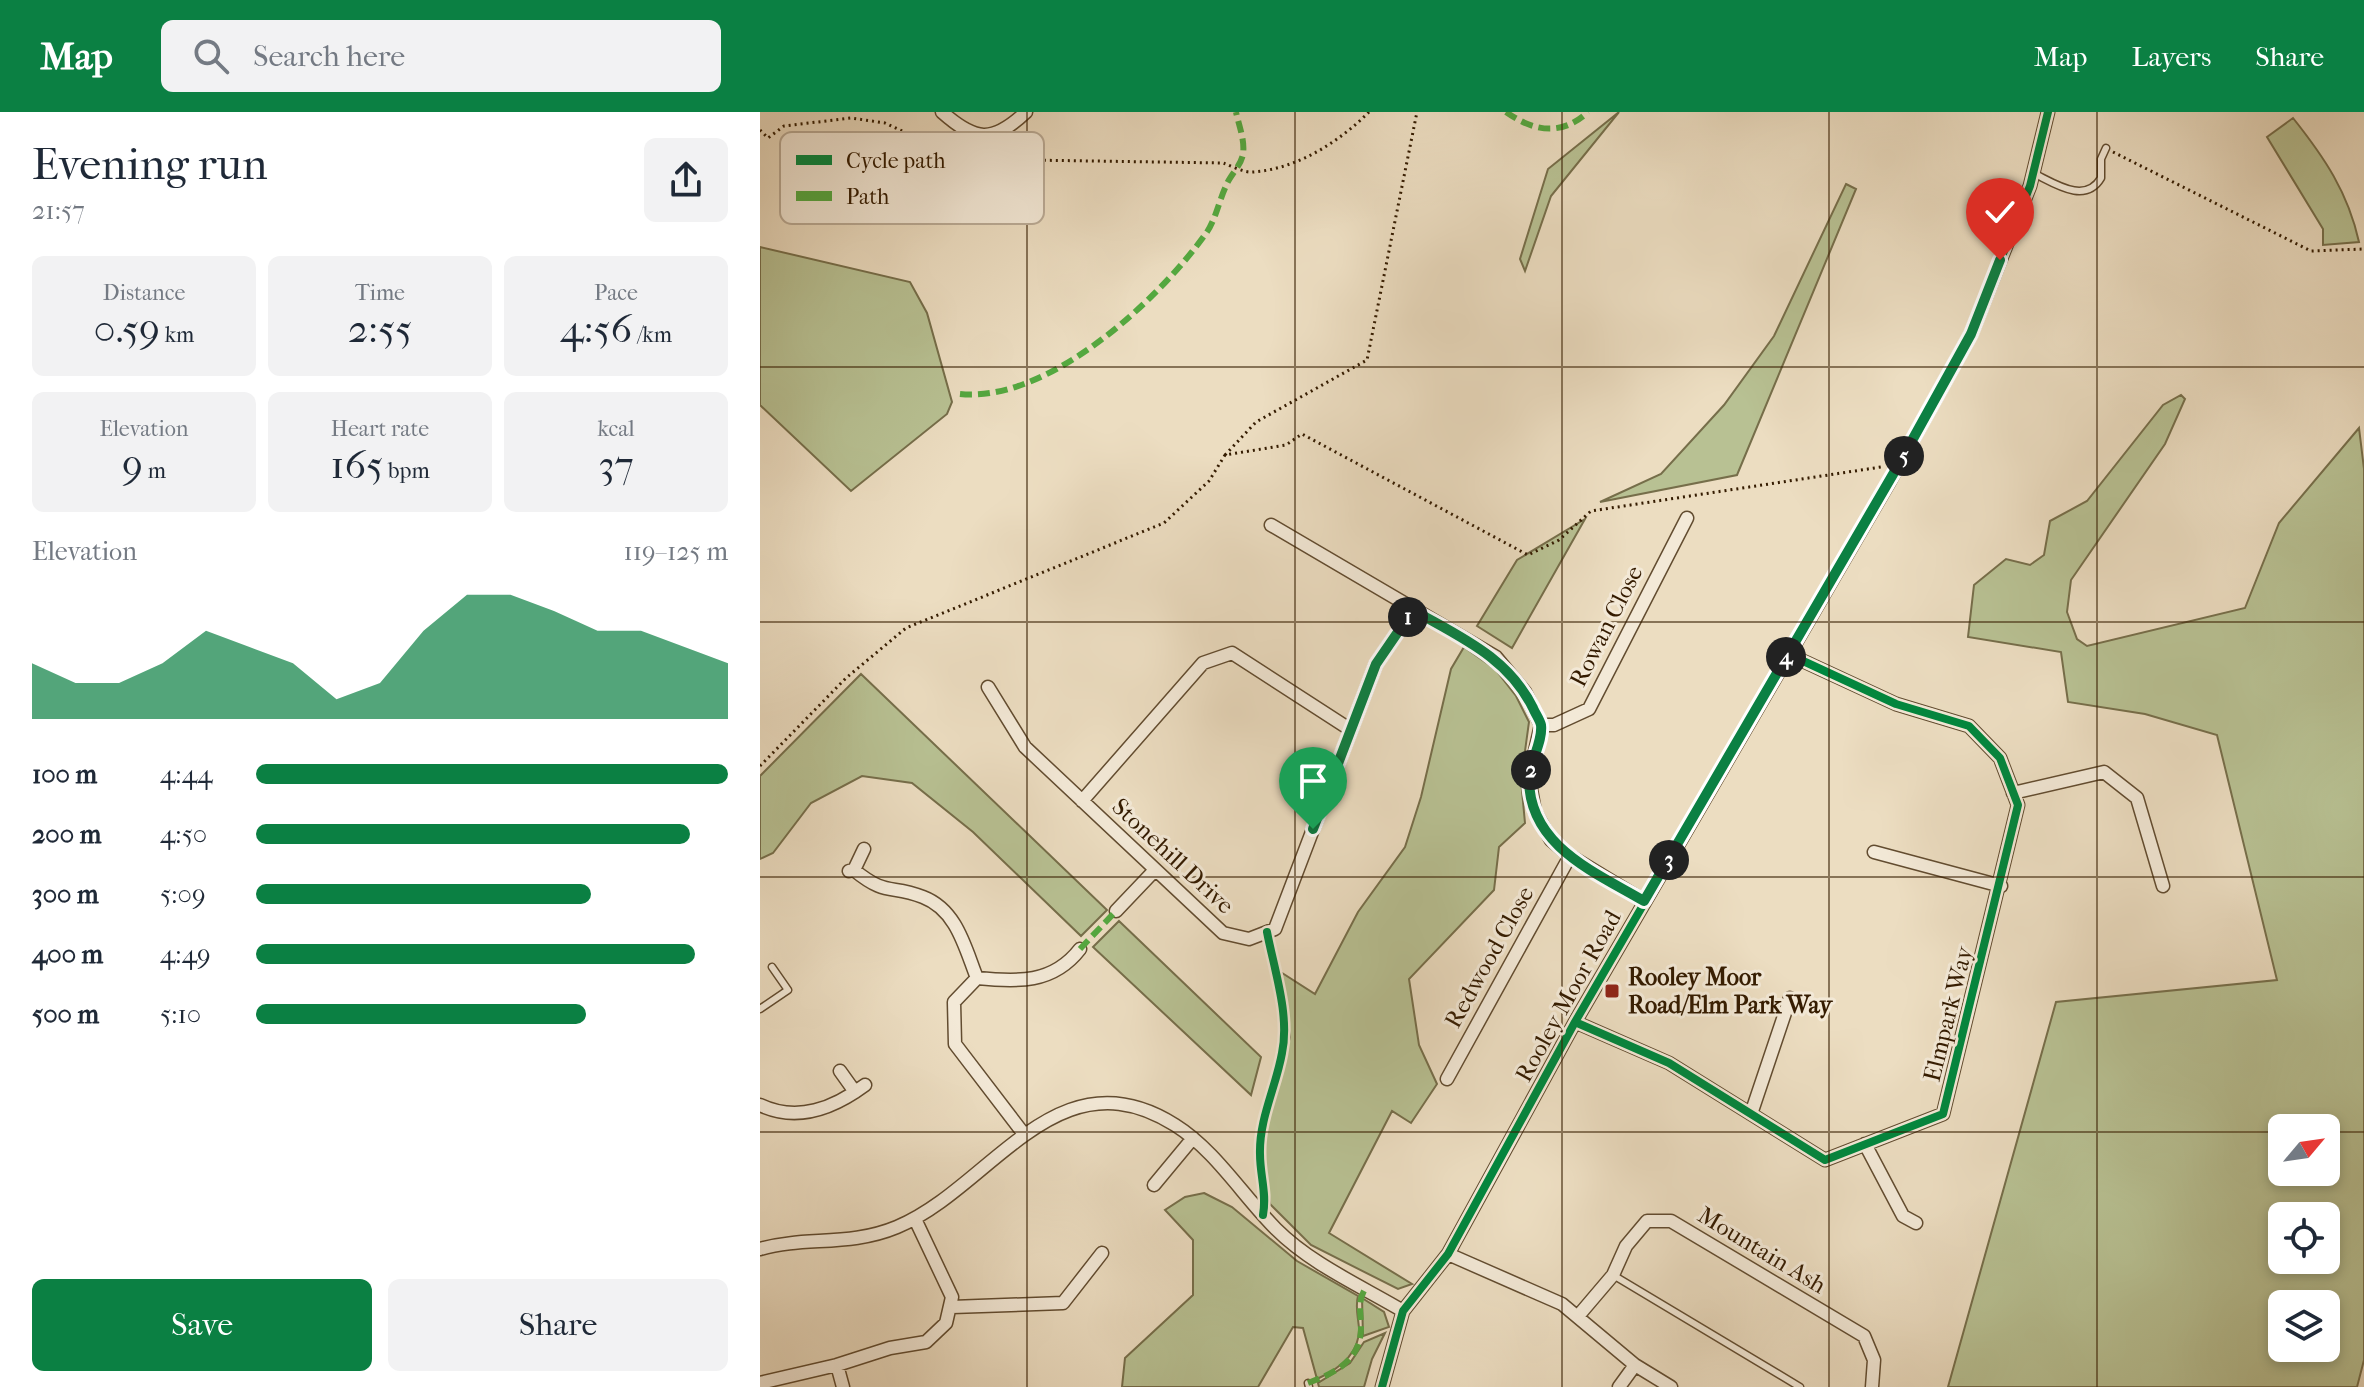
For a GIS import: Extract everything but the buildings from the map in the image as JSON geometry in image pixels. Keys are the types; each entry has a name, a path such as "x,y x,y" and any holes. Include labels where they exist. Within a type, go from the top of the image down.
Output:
{"street":[{"path":"942,112 966,132"},
{"path":"994,132 1008,127 1026,112"},
{"name":"Rooley Moor Road","path":"1382,1387 1403,1311 1448,1254 1575,1022 1971,334 2033,173 2048,112"},
{"name":"Rowan Close","path":"1541,725 1554,725 1589,709 1687,518"},
{"path":"1271,525 1496,657 1525,692 1541,725 1529,778 1535,812 1551,840 1570,856 1644,901"},
{"name":"Stonehill Drive","path":"988,687 1025,747 1223,933 1249,939 1275,929 1376,664 1413,610"},
{"path":"1082,801 1203,663 1232,653 1351,730"},
{"name":"Elmpark Way","path":"1575,1022 1669,1063 1825,1160 1943,1114 2001,886 2018,805 2000,758 1969,726 1896,704 1788,654"},
{"path":"2013,793 2104,772 2137,798 2163,886"},
{"path":"864,849 850,870 876,888 925,897 955,922 977,978"},
{"path":"1874,852 2001,886"},
{"name":"Redwood Close","path":"1447,1079 1570,856"},
{"path":"1116,911 1155,870"},
{"path":"977,978 1017,982 1041,977 1068,965 1080,949"},
{"path":"977,978 954,1002 955,1044 1023,1133"},
{"path":"1751,1114 1790,998"},
{"path":"760,1105 790,1113 823,1110 860,1088 840,1071"},
{"path":"760,1249 858,1240 915,1219 941,1203 1023,1133 1072,1109 1115,1103 1149,1111 1193,1138 1278,1232 1317,1261 1403,1311"},
{"path":"1154,1185 1193,1138"},
{"path":"1865,1144 1903,1216 1916,1223"},
{"path":"760,1383 837,1365 890,1348 926,1342 946,1323 952,1307 948,1286 915,1219"},
{"name":"Mountain Ash","path":"1579,1315 1613,1275 1626,1246 1647,1221 1671,1221 1864,1336 1874,1360 1872,1387"},
{"path":"952,1307 1063,1303 1102,1253"},
{"path":"1448,1254 1579,1315 1635,1365 1671,1387"},
{"path":"837,1365 843,1387"},
{"path":"1619,1387 1635,1365"}],"lane":[{"path":"2033,173 2080,193 2097,185 2106,148"},
{"path":"760,1009 788,990 772,967"},
{"path":"1613,1275 1800,1387"}],"path":[{"path":"1044,160 1223,163 1251,173 1303,158 1346,135 1369,112"},
{"path":"1225,455 1256,422 1367,360 1417,112"},
{"path":"760,130 768,138 784,126 851,118 885,123 904,132"},
{"path":"2106,148 2311,251 2364,249"}],"green space":[{"path":"1619,112 1551,196 1525,271 1520,259 1548,169"},
{"path":"2293,118 2334,176 2359,242 2323,245 2323,229 2267,137"},
{"path":"1846,184 1856,189 1737,475 1600,502 1661,474 1724,405 1774,336"},
{"path":"760,247 910,282 927,313 952,402 947,414 851,491 760,405"},
{"path":"2181,395 2185,399 2165,444 2071,580 2067,612 2077,639 2087,646 2245,608 2279,523 2359,428 2364,469 2364,1360 2357,1387 1948,1387 2056,1002 2277,980 2217,735 2145,714 2068,702 2061,652 1968,637 1974,585 2006,559 2030,565 2044,555 2050,521 2087,501 2163,405"},
{"path":"1585,519 1512,648 1477,626 1517,560"},
{"path":"1464,647 1495,669 1516,696 1529,722 1521,780 1525,823 1499,847 1494,890 1409,979 1419,1045 1437,1084 1411,1123 1392,1111 1329,1233 1412,1284 1398,1289 1311,1245 1270,1204 1264,1153 1267,1127 1290,1037 1279,971 1315,994 1358,912 1405,847 1421,797 1451,669"},
{"path":"861,674 1107,910 1081,936 973,832 912,783 862,776 811,803 773,853 760,859 760,776"},
{"path":"1119,921 1261,1057 1251,1095 1093,947"},
{"path":"1204,1193 1232,1207 1297,1261 1358,1296 1358,1337 1347,1360 1317,1379 1303,1328 1293,1327 1258,1387 1122,1387 1125,1358 1193,1295 1193,1240 1165,1210 1185,1197"},
{"path":"1362,1298 1384,1312 1389,1327 1363,1336"},
{"path":"1385,1333 1372,1359 1364,1387 1319,1387 1318,1383 1350,1363 1364,1342"}],"marked path":[{"path":"960,394 994,392 1029,382 1064,365 1131,316 1161,287 1207,232 1242,158 1243,144 1236,112"},
{"path":"1506,112 1526,124 1547,128 1568,125 1588,112"},
{"path":"1080,949 1116,911"},
{"path":"1308,1383 1337,1370 1357,1348 1361,1326 1360,1303 1365,1289"}],"cycle path":[{"path":"1382,1387 1403,1311 1448,1254 1575,1022 1887,486 1971,334 2030,186 2048,112"},
{"path":"1575,1022 1669,1063 1825,1160 1943,1114 2018,805 2000,758 1969,726 1896,704 1788,654"},
{"path":"1263,1215 1260,1141 1284,1038 1280,992 1267,932"}],"place":[{"name":"Rooley Moor Road/Elm Park Way","path":"1612,991"}],"route":[{"path":"1313,829 1376,664 1413,610 1496,657 1525,692 1541,725 1529,778 1535,812 1551,840 1570,856 1644,901 1899,464 1971,334 2000,260"}]}
